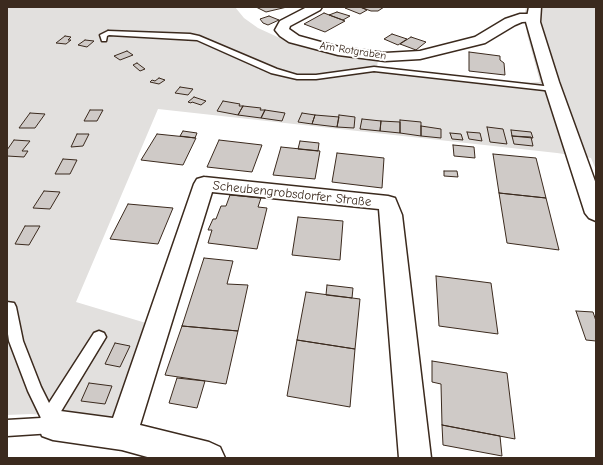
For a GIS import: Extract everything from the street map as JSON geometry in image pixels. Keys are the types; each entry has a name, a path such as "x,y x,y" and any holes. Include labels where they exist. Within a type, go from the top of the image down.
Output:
{"street":[{"name":"Am Rotgraben","path":"316,7 285,24 282,30 285,34 294,39 338,51 384,57 402,57 480,40 534,12"},
{"path":"534,12 533,22 553,89 596,213"},
{"name":"Scheubengrobsdorfer Straße","path":"122,435 204,184 388,204 391,215 415,458"},
{"path":"51,421 122,435 209,458"}],"lane":[{"path":"104,40 103,35 108,33 194,37 274,71 297,77 316,78 374,69 553,89"},
{"path":"7,307 10,307 16,341 35,391 51,421"},
{"path":"51,421 99,337"},
{"path":"7,428 51,421"}],"shaded area":[{"path":"7,7 235,7 244,18 258,28 295,45 342,56 378,60 377,67 521,83 540,82 527,34 526,7 596,7 596,170 591,158 557,153 158,109 76,302 146,323 115,420 31,414 7,415"}],"building":[{"path":"256,7 287,7 266,12"},
{"path":"360,7 367,10 360,14 345,8"},
{"path":"360,7 384,7 378,11 371,11"},
{"path":"337,12 350,16 343,20 329,15"},
{"path":"324,13 345,21 325,32 304,24"},
{"path":"269,16 279,20 268,25 263,23 260,19"},
{"path":"392,34 407,39 398,45 384,39"},
{"path":"65,36 71,37 68,40 71,40 66,44 56,43"},
{"path":"411,37 426,42 416,50 400,44"},
{"path":"85,40 94,41 87,47 78,45"},
{"path":"127,51 133,55 120,60 114,56"},
{"path":"469,52 500,56 500,60 504,63 505,75 469,71"},
{"path":"137,63 145,69 140,71 133,65"},
{"path":"159,78 165,80 159,84 150,82 152,80 155,81"},
{"path":"180,87 193,89 188,95 175,93"},
{"path":"194,97 206,101 201,105 188,102"},
{"path":"223,101 240,104 239,106 243,106 238,115 217,111"},
{"path":"243,106 261,108 260,110 265,110 261,118 238,115"},
{"path":"90,110 103,110 97,121 84,121"},
{"path":"265,110 285,113 282,121 261,118"},
{"path":"30,113 45,114 35,128 19,128"},
{"path":"302,113 315,115 312,124 298,122"},
{"path":"315,115 339,117 337,127 312,124"},
{"path":"339,115 355,117 354,128 337,127"},
{"path":"362,119 381,121 380,131 360,129"},
{"path":"400,120 421,122 421,136 400,133"},
{"path":"381,121 400,122 400,133 380,131"},
{"path":"421,126 441,129 441,138 421,136"},
{"path":"487,127 503,129 507,144 490,142"},
{"path":"511,130 531,132 533,138 512,136"},
{"path":"183,131 197,133 195,138 180,136"},
{"path":"467,132 480,133 482,141 469,139"},
{"path":"450,133 461,134 463,140 452,139"},
{"path":"77,134 89,134 83,146 71,147"},
{"path":"157,134 196,138 183,165 141,160"},
{"path":"512,136 531,137 533,146 514,144"},
{"path":"14,140 30,141 22,151 28,151 24,157 7,156 7,150"},
{"path":"219,140 262,145 252,172 207,167"},
{"path":"300,141 319,143 318,151 298,149"},
{"path":"453,145 474,147 475,158 454,156"},
{"path":"281,147 320,151 315,179 273,175"},
{"path":"337,153 384,158 382,188 332,182"},
{"path":"493,154 536,158 546,198 499,193"},
{"path":"63,159 77,160 70,174 55,174"},
{"path":"444,171 457,171 458,177 444,176"},
{"path":"44,191 60,192 50,209 33,208"},
{"path":"499,193 546,198 559,250 507,243"},
{"path":"230,195 261,198 258,207 267,208 257,249 208,243 212,230 208,230 213,219 216,219 221,206 226,206"},
{"path":"128,204 173,208 158,244 110,239"},
{"path":"298,217 343,221 340,260 292,255"},
{"path":"25,226 40,226 29,245 15,244"},
{"path":"204,258 233,261 227,284 248,285 238,331 182,326"},
{"path":"436,276 491,283 498,334 439,326"},
{"path":"327,285 353,288 352,298 326,295"},
{"path":"306,292 360,299 355,349 297,340"},
{"path":"576,311 593,312 596,321 596,341 586,340"},
{"path":"182,326 238,331 226,384 165,375"},
{"path":"297,340 355,349 350,407 287,396"},
{"path":"115,343 130,346 120,367 105,364"},
{"path":"432,361 507,373 515,439 442,425 441,384 432,382"},
{"path":"177,378 205,381 197,408 169,403"},
{"path":"89,383 112,386 105,404 81,401"},
{"path":"442,425 500,436 502,456 443,445"}]}
